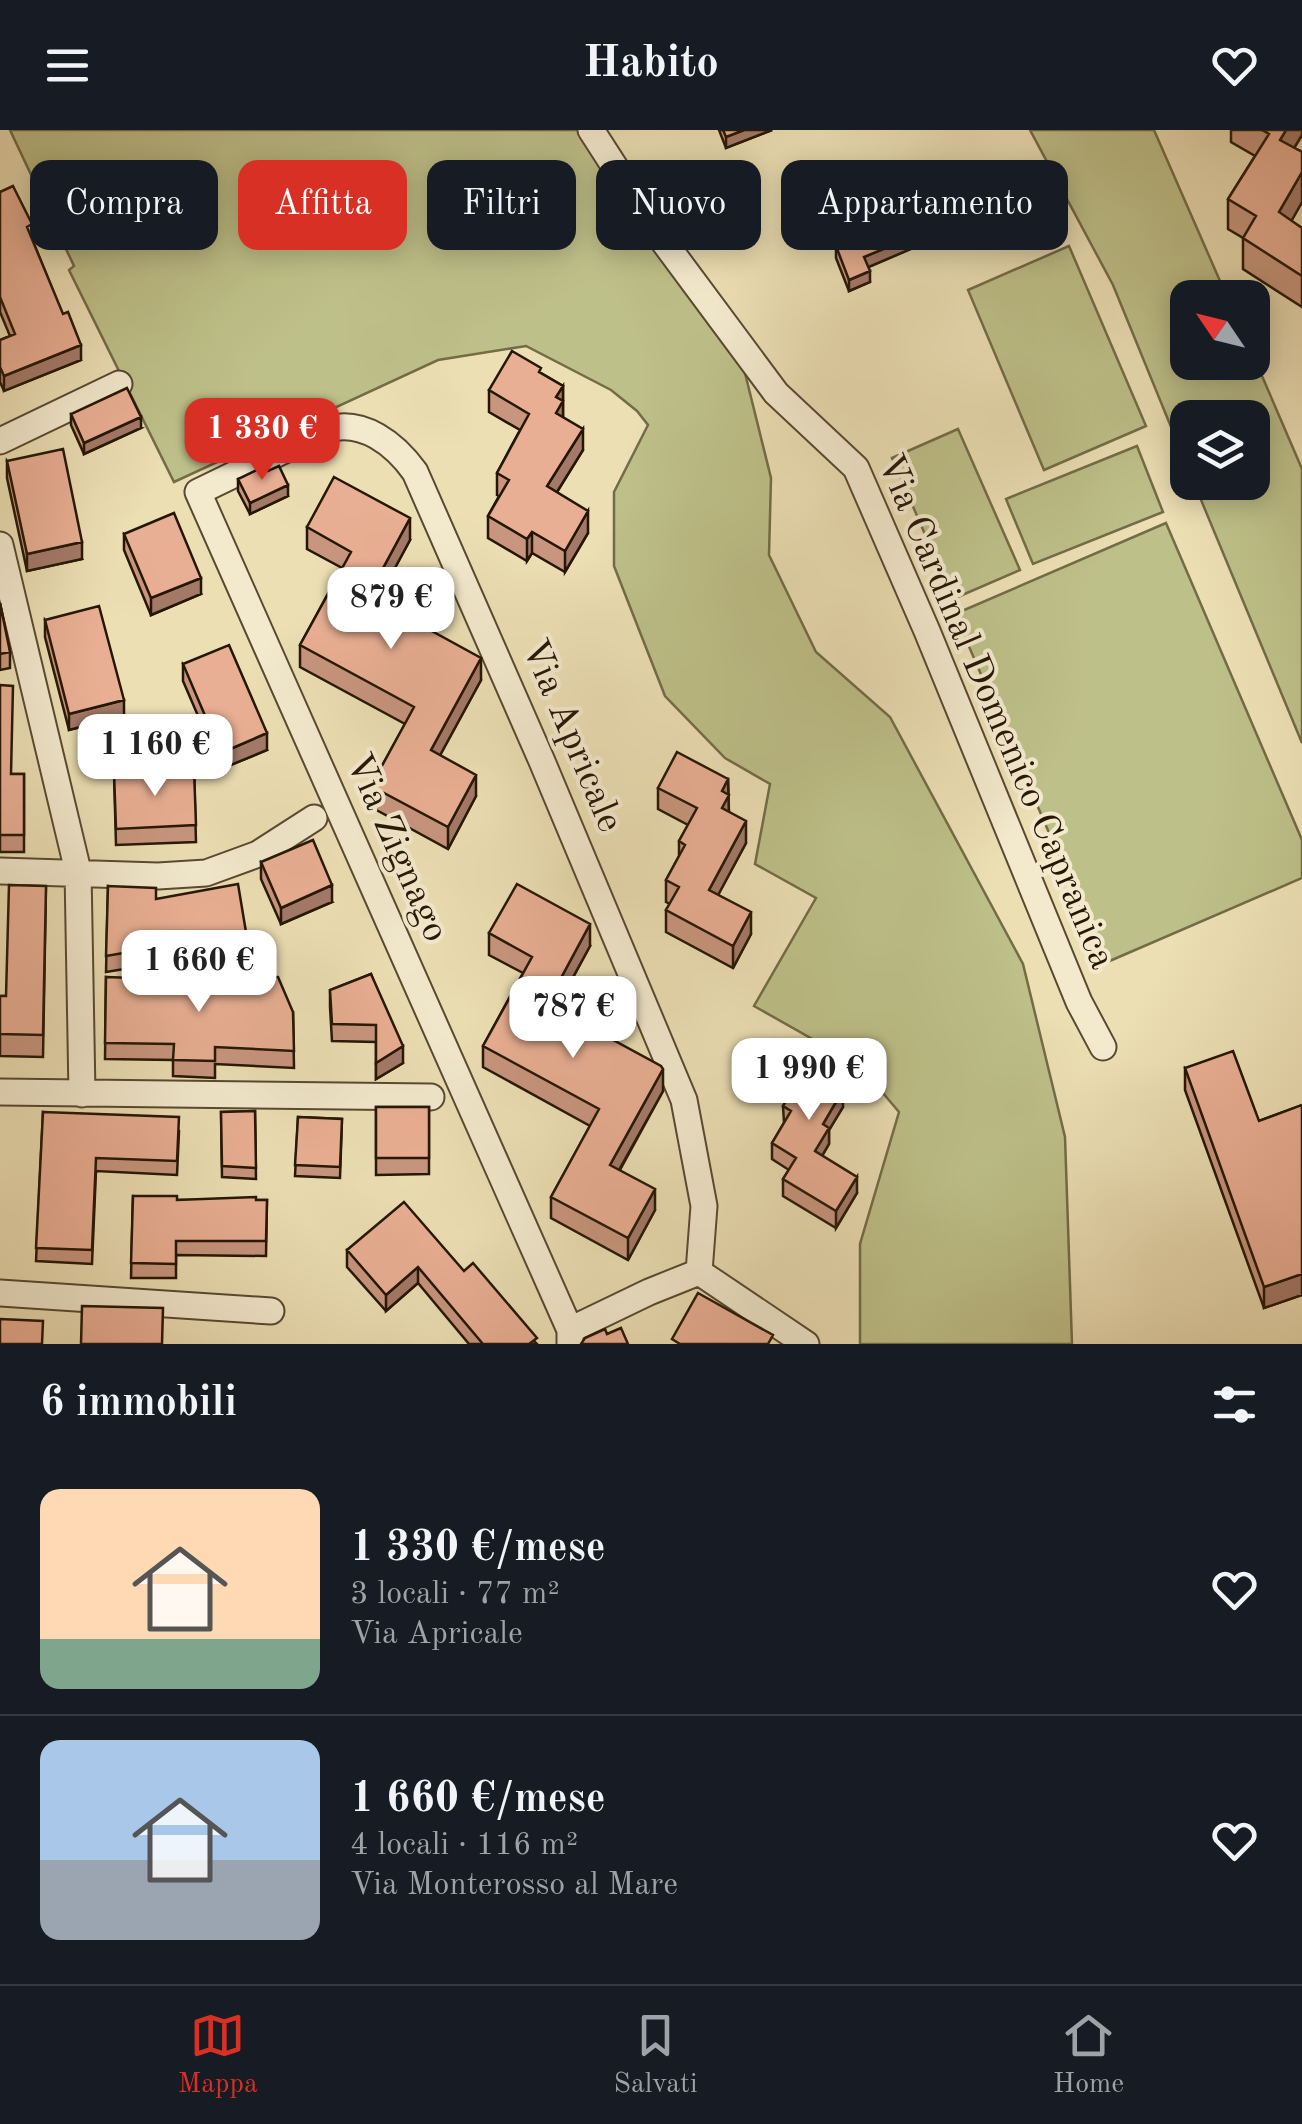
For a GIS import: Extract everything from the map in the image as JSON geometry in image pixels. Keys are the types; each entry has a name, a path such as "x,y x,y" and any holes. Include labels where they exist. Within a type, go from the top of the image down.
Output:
{"street":[{"name":"Via Cardinal Domenico Capranica","path":"591,130 658,234 776,393 856,468 1080,1002 1103,1047"},
{"path":"0,440 119,384"},
{"name":"Via Apricale","path":"198,492 341,425 358,427 376,436 415,472 534,741 684,1100 704,1206 699,1272"},
{"name":"Via Zignago","path":"198,492 570,1337"},
{"path":"0,545 78,871 82,1094"},
{"path":"0,871 178,876 219,870 258,854 314,818"},
{"path":"0,1092 431,1097"},
{"path":"570,1337 649,1292 699,1272 806,1344"},
{"path":"0,1293 271,1311"}],"green space":[{"path":"10,130 583,130 603,160 596,160 596,250 665,250 743,365 771,478 769,555 816,652 890,717 1023,964 1065,1137 1072,1344 860,1344 860,1244 899,1112 860,1066 754,1006 816,898 755,864 770,784 725,758 665,696 614,566 614,492 648,425 637,411 611,390 526,346 438,360 174,482 69,270 74,266 66,250 218,250 218,160 30,160 30,172"},
{"path":"1030,130 1154,130 1220,280 1170,280 1170,380 1264,380 1302,469 1302,743 1201,500 1270,500 1270,400 1170,400 1170,424 1113,285 1068,201 1068,160 1046,160"},
{"path":"1068,246 1146,426 1044,470 968,290 1060,250 1068,250"},
{"path":"958,429 1020,570 953,599 892,458"},
{"path":"1137,446 1163,512 1033,564 1006,499"},
{"path":"1166,523 1302,840 1302,878 1105,963 955,614"}],"building":[{"path":"723,130 744,130 726,137"},
{"path":"1262,130 1286,130 1280,140 1302,152 1302,172 1279,212 1302,228 1302,276 1243,238 1256,216 1228,199 1269,134"},
{"path":"13,186 30,220 30,250 37,250 63,314 68,312 81,345 4,376 0,340 15,334 0,297 0,192"},
{"path":"838,250 881,250 864,257 870,271 849,280"},
{"path":"512,351 563,386 556,397 563,401 556,413 583,429 547,486 588,511 565,551 532,532 527,539 488,516 509,480 497,473 529,414 489,390"},
{"path":"127,388 141,417 84,443 71,414"},
{"path":"63,449 82,542 27,554 7,461"},
{"path":"265,466 268,471 279,466 288,485 250,503 238,479"},
{"path":"334,477 410,518 368,596 481,658 431,750 476,775 448,827 371,786 414,707 300,645 351,552 307,527"},
{"path":"174,513 201,578 151,598 124,534"},
{"path":"0,603 10,652 0,654"},
{"path":"99,606 124,700 69,714 45,620"},
{"path":"229,645 267,733 221,753 183,664"},
{"path":"0,685 13,686 11,774 24,774 24,835 0,835"},
{"path":"677,752 728,779 722,791 729,795 722,808 746,821 709,890 751,912 733,946 666,910 679,887 666,880 685,845 679,841 697,808 658,788"},
{"path":"194,769 196,825 116,829 114,772"},
{"path":"313,840 332,885 281,908 261,862"},
{"path":"238,884 246,932 106,956 108,886 156,888 156,899"},
{"path":"517,884 590,924 547,1004 663,1069 610,1165 655,1189 628,1238 551,1197 599,1109 483,1046 532,957 489,933"},
{"path":"9,885 46,886 43,1035 0,1034 0,996 6,996"},
{"path":"371,974 403,1046 376,1063 376,1025 332,1024 330,990"},
{"path":"106,977 251,982 251,977 278,977 293,1012 294,1051 215,1047 215,1061 173,1060 174,1044 105,1043"},
{"path":"772,1041 794,1055 802,1041 833,1059 822,1078 843,1090 823,1124 829,1128 815,1151 857,1177 836,1211 783,1179 796,1158 772,1143 791,1111 783,1106 797,1083 760,1061"},
{"path":"1233,1051 1259,1121 1302,1105 1302,1274 1264,1287 1185,1068"},
{"path":"376,1107 429,1107 429,1158 376,1158"},
{"path":"255,1111 256,1168 222,1166 221,1112"},
{"path":"43,1112 179,1117 177,1161 96,1158 92,1250 36,1248"},
{"path":"298,1117 342,1119 340,1167 295,1165"},
{"path":"133,1196 267,1200 266,1241 176,1241 176,1264 131,1263"},
{"path":"404,1202 464,1271 473,1263 537,1338 529,1344 483,1344 418,1267 386,1295 347,1250"},
{"path":"698,1293 773,1335 768,1344 680,1344 672,1339"},
{"path":"82,1306 163,1308 162,1344 81,1344"},
{"path":"0,1319 43,1321 42,1344 0,1344"},
{"path":"621,1328 628,1344 581,1344 605,1329 607,1334"}]}
